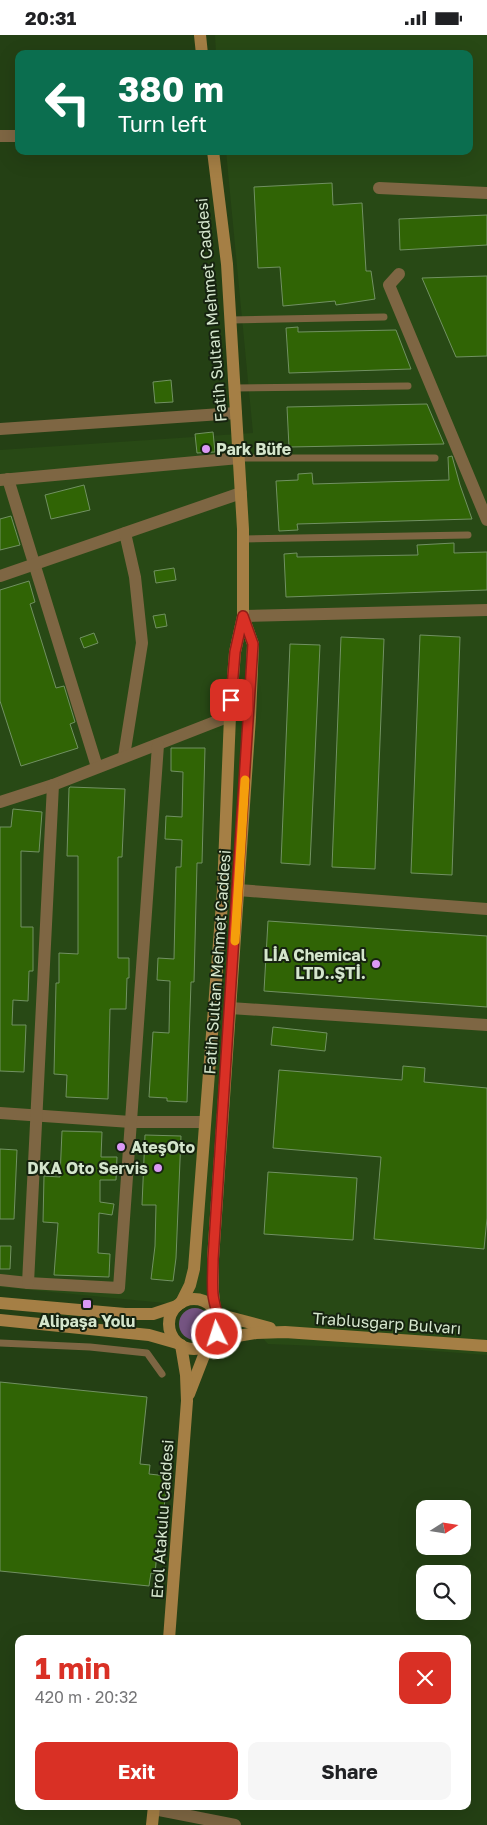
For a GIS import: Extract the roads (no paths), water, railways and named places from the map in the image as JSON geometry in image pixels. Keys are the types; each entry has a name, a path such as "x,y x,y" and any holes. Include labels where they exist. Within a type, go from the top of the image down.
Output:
{"main road":[{"path":"200,35 202,50"},
{"name":"Fatih Sultan Mehmet Caddesi","path":"179,1305 190,1285 194,1269 223,890 230,716 235,652 243,616 241,493 227,264 213,155"},
{"name":"Fatih Sultan Mehmet Caddesi","path":"216,1313 213,1292 213,1259 250,717 253,644 243,616"},
{"path":"230,716 250,717"},
{"path":"223,890 238,890"},
{"path":"205,1122 222,1122"},
{"path":"0,1303 125,1314 153,1314 188,1300 203,1301 216,1313 219,1328 210,1343 187,1401"},
{"path":"179,1305 170,1318 169,1325 173,1338 179,1344 186,1375 187,1401"},
{"name":"Trablusgarp Bulvarı","path":"216,1313 285,1332"},
{"path":"0,1320 149,1335 194,1349 210,1343"},
{"name":"Trablusgarp Bulvarı","path":"210,1343 256,1333 285,1332 487,1346"},
{"name":"Erol Atakulu Caddesi","path":"169,1635 187,1401"},
{"path":"152,1825 154,1810"}],"street":[{"path":"0,136 15,135"},
{"path":"379,188 487,193"},
{"path":"399,274 389,285 487,520"},
{"path":"0,429 236,413"},
{"path":"97,767 35,564 4,480 239,458"},
{"path":"0,576 241,493"},
{"path":"124,757 142,643 135,577 125,533"},
{"path":"243,616 487,610"},
{"path":"0,803 54,785 230,716"},
{"path":"0,1280 120,1288 158,745"},
{"path":"28,1283 54,785"},
{"path":"238,890 487,909"},
{"path":"230,1008 487,1025"},
{"path":"0,1113 131,1122 205,1122"},
{"path":"164,1810 235,1825"}],"lane":[{"path":"230,321 384,317"},
{"path":"234,388 408,386"},
{"path":"239,458 435,459"},
{"path":"242,539 468,535"},
{"path":"0,1343 90,1347 147,1353 162,1373"}],"place":[{"name":"Park Büfe","path":"206,449"},
{"name":"LİA Chemical LTD..ŞTİ.","path":"376,964"},
{"name":"AteşOto","path":"121,1147"},
{"name":"DKA Oto Servis","path":"158,1168"},
{"name":"Alipaşa Yolu","path":"87,1304"}]}
